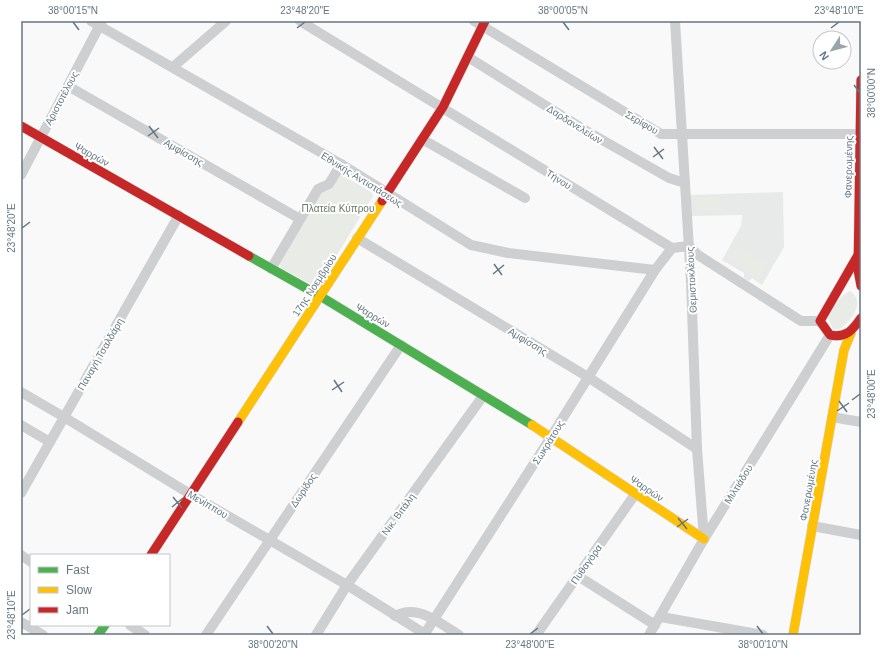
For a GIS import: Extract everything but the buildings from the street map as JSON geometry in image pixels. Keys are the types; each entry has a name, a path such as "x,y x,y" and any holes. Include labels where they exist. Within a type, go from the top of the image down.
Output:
{"street":[{"path":"173,67 226,21"},
{"name":"Τήνου","path":"300,21 672,248"},
{"name":"Θεμιστοκλέους","path":"675,21 689,246 697,449 704,539"},
{"name":"Εθνικής Αντιστάσεως","path":"98,23 341,164 471,245 508,253 655,270"},
{"name":"Αριστοτέλους","path":"21,175 68,86 98,23"},
{"name":"17ης Νοεμβρίου","path":"152,554 442,107 468,57 480,23"},
{"name":"Σερίφου","path":"480,23 661,134 860,134"},
{"name":"Δαρδανελείων","path":"468,57 582,129 669,178 685,184"},
{"name":"Φανερωμένης","path":"861,80 858,255 858,270 861,287"},
{"name":"Αμφίσσης","path":"68,86 300,219"},
{"name":"Ψαρρών","path":"21,126 320,296 551,437 704,539"},
{"path":"422,139 525,198"},
{"path":"271,269 318,189 329,184 341,164"},
{"name":"Παναγή Τσαλδάρη","path":"21,494 179,215"},
{"name":"Αμφίσσης","path":"356,238 588,377 697,449"},
{"path":"672,248 689,246 698,255 801,321 820,321 835,336 844,342 844,350"},
{"name":"Σωκράτους","path":"424,634 551,437 655,270 672,248"},
{"name":"Φανερωμένης","path":"820,321 822,315 858,255"},
{"path":"840,287 849,285 861,287"},
{"name":"Φανερωμένης","path":"793,635 844,350 851,332 861,318"},
{"path":"835,336 851,332"},
{"name":"Μιλτιάδου","path":"649,635 704,539 835,336"},
{"name":"Δωρίδος","path":"206,635 401,345"},
{"name":"Μενίππου","path":"21,392 190,494 347,585 424,634"},
{"name":"Νικ. Βιτάλη","path":"316,635 347,585 483,396"},
{"path":"832,417 861,422"},
{"path":"21,425 50,442"},
{"name":"Πυθαγόρα","path":"536,635 636,493"},
{"path":"812,526 861,535"},
{"path":"21,555 30,561"},
{"path":"578,576 658,621 764,635"},
{"path":"395,616 414,611 421,612 459,635"},
{"path":"21,622 43,635"},
{"path":"98,635 104,626"},
{"path":"132,626 145,635"}],"shaded area":[{"path":"783,192 784,247 762,285 752,278 749,281 744,278 744,273 722,260 741,226 742,215 691,216 689,195"}],"green space":[{"name":"Πλατεία Κύπρου","path":"338,172 372,193 373,196 319,284 314,286 281,268 280,264 322,190"},
{"path":"720,197 721,211 696,212 695,198"},
{"path":"737,245 768,264 759,279 728,259"},
{"path":"850,291 855,295 857,300 856,310 840,329 833,329 828,318 840,299"}],"traffic: fast":[{"path":"249,256 320,296 532,425"},
{"path":"98,635 104,626"}],"traffic: slow":[{"path":"238,422 382,201"},
{"path":"793,635 844,350 851,333"},
{"path":"532,425 704,539"}],"traffic: jam":[{"path":"382,201 443,107 485,21"},
{"path":"861,80 858,270 861,286"},
{"path":"21,126 249,256"},
{"path":"858,255 820,321 830,335 836,336 851,330 861,318"},
{"path":"152,554 238,422"}]}
